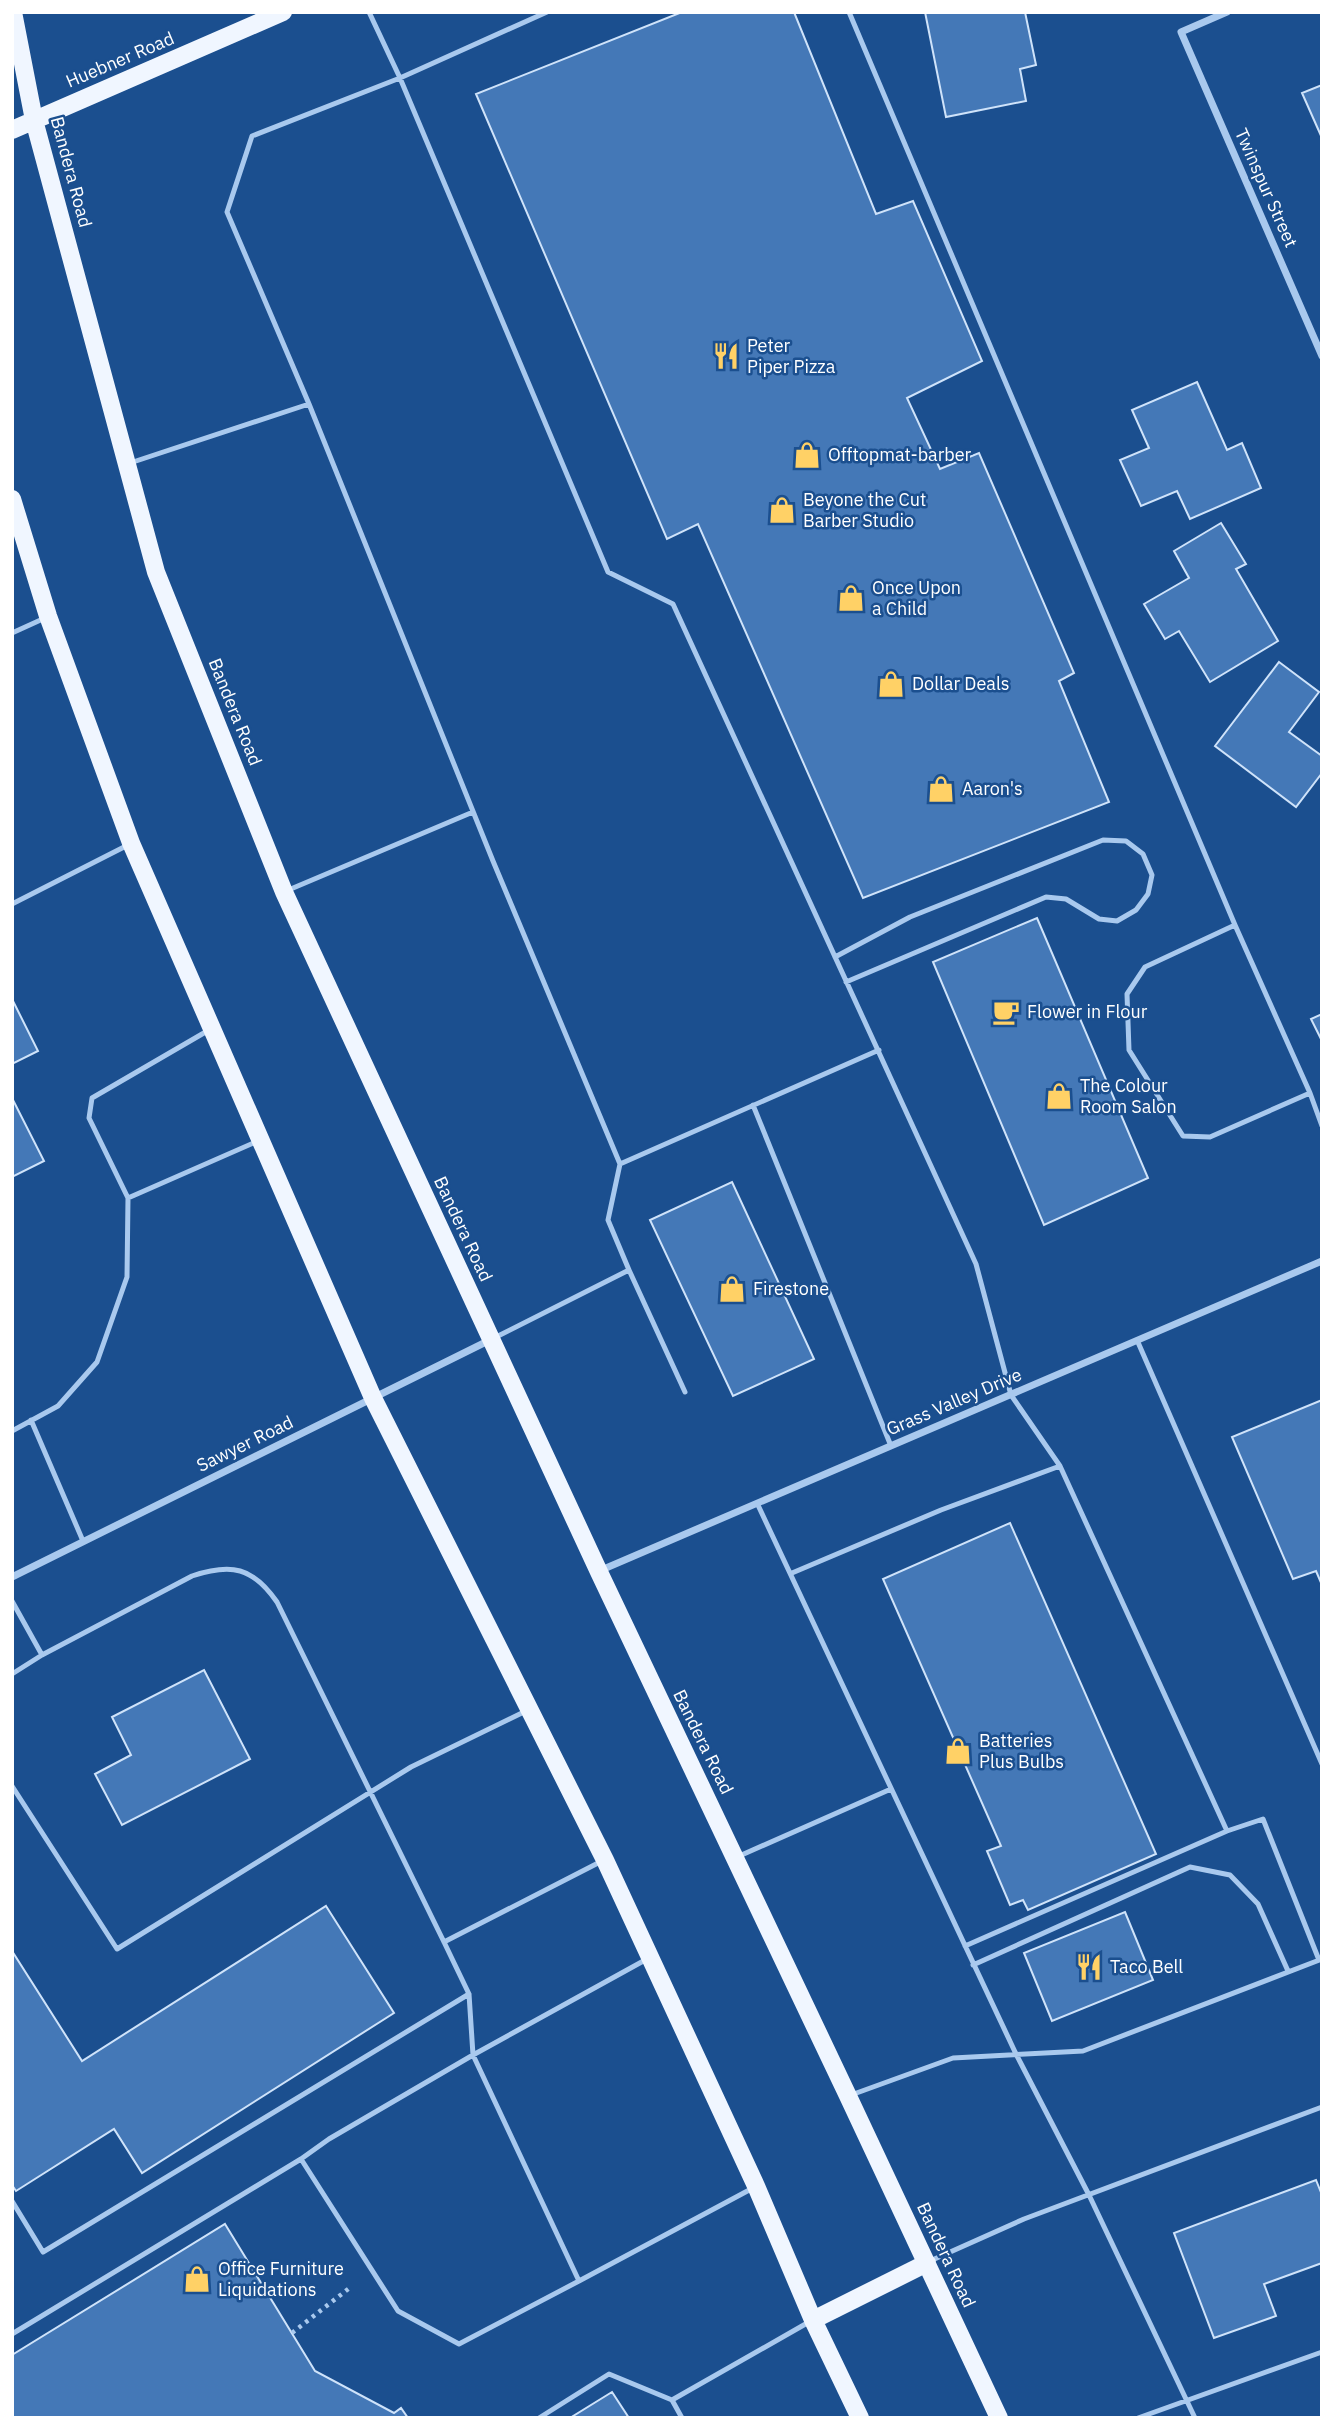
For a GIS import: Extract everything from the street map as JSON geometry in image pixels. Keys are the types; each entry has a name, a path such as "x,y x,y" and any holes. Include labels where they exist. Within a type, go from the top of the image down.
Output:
{"main road":[{"name":"Bandera Road","path":"13,12 34,120 156,572 284,891 598,1572 999,2418"},
{"name":"Huebner Road","path":"12,130 284,12"},
{"path":"12,499 48,616 131,843 373,1398 605,1860 860,2418"},
{"path":"813,2320 927,2263"}],"street":[{"name":"Twinspur Street","path":"1227,12 1181,32 1322,356"},
{"name":"Grass Valley Drive","path":"598,1572 1322,1261"},
{"name":"Sawyer Road","path":"12,1577 491,1340"}],"lane":[{"path":"369,12 400,78 608,572 673,604 976,1264 1011,1395 1060,1466 1227,1831"},
{"path":"547,12 400,78 252,136 227,212 309,404 473,812 620,1164 608,1220 685,1392"},
{"path":"849,12 1322,1126"},
{"path":"127,464 309,404"},
{"path":"12,633 48,616"},
{"path":"284,891 473,812"},
{"path":"835,957 909,917 1103,840 1126,841 1143,854 1152,875 1149,894 1136,910 1117,921 1098,919 1066,900 1046,897 846,982"},
{"path":"12,904 131,843"},
{"path":"1235,925 1146,967 1126,994 1129,1050 1183,1136 1210,1138 1310,1093"},
{"path":"12,1431 58,1406 97,1362 127,1277 128,1198 89,1118 92,1098 212,1029"},
{"path":"620,1164 879,1050"},
{"path":"753,1105 891,1446"},
{"path":"128,1198 261,1140"},
{"path":"491,1340 629,1270"},
{"path":"1137,1340 1322,1764"},
{"path":"31,1420 83,1541"},
{"path":"792,1573 942,1510 1060,1466"},
{"path":"757,1503 1016,2054 1089,2195 1195,2418"},
{"path":"12,1674 192,1576 214,1569 234,1569 253,1577 268,1588 468,1994 472,2055 579,2281"},
{"path":"12,1601 42,1656"},
{"path":"12,1786 117,1948 411,1767 530,1709"},
{"path":"735,1858 891,1789"},
{"path":"848,2096 953,2058 1083,2051 1320,1959 1263,1819 1227,1831 965,1946"},
{"path":"444,1942 605,1860"},
{"path":"974,1965 1190,1867 1230,1875 1258,1904 1288,1971"},
{"path":"12,2334 301,2159 329,2139 472,2055 650,1957"},
{"path":"12,2202 43,2252 468,1994"},
{"path":"927,2263 1024,2219 1322,2107"},
{"path":"301,2159 398,2311 459,2344 756,2186"},
{"path":"672,2400 813,2320"},
{"path":"1138,2418 1322,2352"},
{"path":"539,2418 608,2374 672,2400 682,2418"}],"path":[{"path":"292,2333 372,2271"}],"building":[{"path":"682,12 794,12 876,214 913,201 982,361 907,398 940,469 979,453 1074,673 1059,681 1109,802 863,898 698,524 667,539 476,94"},
{"path":"925,12 1025,12 1036,65 1020,69 1026,101 946,117"},
{"path":"1322,85 1322,138 1302,93"},
{"path":"1197,382 1227,450 1242,443 1261,488 1190,519 1177,491 1141,506 1120,460 1149,448 1132,410"},
{"path":"1221,523 1246,564 1236,569 1278,641 1210,682 1179,631 1165,639 1144,604 1189,578 1174,551"},
{"path":"1279,662 1319,692 1289,732 1322,756 1322,773 1296,807 1215,746"},
{"path":"1037,918 1148,1178 1044,1225 933,962"},
{"path":"12,999 38,1051 12,1064"},
{"path":"1322,1014 1322,1041 1311,1019"},
{"path":"12,1098 44,1161 12,1177"},
{"name":"Firestone","path":"732,1182 814,1359 733,1396 650,1220"},
{"path":"1322,1400 1322,1585 1316,1571 1293,1579 1232,1437"},
{"path":"1010,1523 1156,1854 1028,1910 1023,1900 1010,1905 987,1851 1001,1846 883,1579"},
{"path":"204,1670 250,1759 122,1825 95,1774 131,1755 112,1717"},
{"path":"326,1906 394,2013 142,2173 114,2129 16,2191 12,2185 12,1951 82,2061"},
{"name":"Taco Bell","path":"1125,1912 1153,1980 1052,2021 1024,1953"},
{"path":"1316,2180 1322,2195 1322,2263 1264,2284 1276,2316 1214,2338 1174,2233"},
{"name":"Office Furniture Liquidations","path":"225,2224 315,2371 394,2413 401,2408 408,2418 12,2418 12,2355"},
{"path":"612,2392 629,2418 570,2418"}],"place":[{"name":"Peter Piper Pizza","path":"726,356"},
{"name":"Offtopmat-barber","path":"807,455"},
{"name":"Beyone the Cut Barber Studio","path":"782,510"},
{"name":"Once Upon a Child","path":"851,598"},
{"name":"Dollar Deals","path":"891,684"},
{"name":"Aaron's","path":"941,789"},
{"name":"Flower in Flour","path":"1006,1012"},
{"name":"The Colour Room Salon","path":"1059,1096"},
{"name":"Firestone","path":"732,1289"},
{"name":"Batteries Plus Bulbs","path":"958,1751"},
{"name":"Taco Bell","path":"1089,1967"},
{"name":"Office Furniture Liquidations","path":"197,2279"}]}
